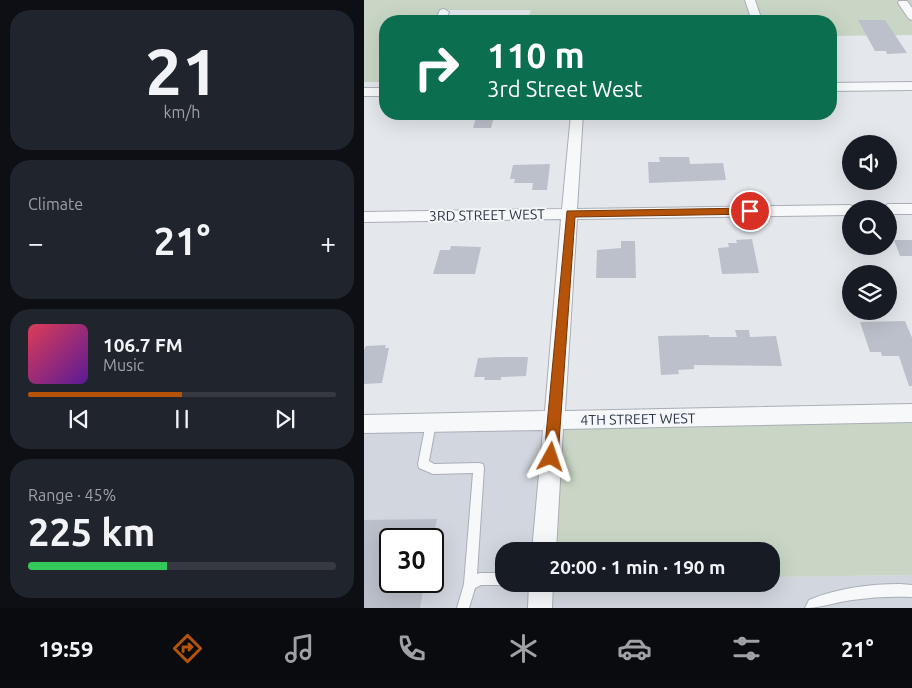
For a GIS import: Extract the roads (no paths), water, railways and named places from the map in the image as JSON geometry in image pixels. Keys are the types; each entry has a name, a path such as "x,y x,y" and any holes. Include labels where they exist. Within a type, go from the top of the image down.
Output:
{"street":[{"path":"750,0 755,15"},
{"path":"903,4 912,17"},
{"path":"837,87 912,86"},
{"path":"364,92 379,92"},
{"path":"545,542 577,120"},
{"path":"897,210 912,209"},
{"name":"3RD STREET WEST","path":"364,217 842,210"},
{"name":"4TH STREET WEST","path":"364,424 912,413"},
{"path":"540,608 541,592"}],"lane":[{"path":"430,423 423,464 433,469 479,468 470,584 463,608"},
{"path":"470,584 480,579 495,579"},
{"path":"811,608 813,604 835,596 867,591 912,591"}]}
